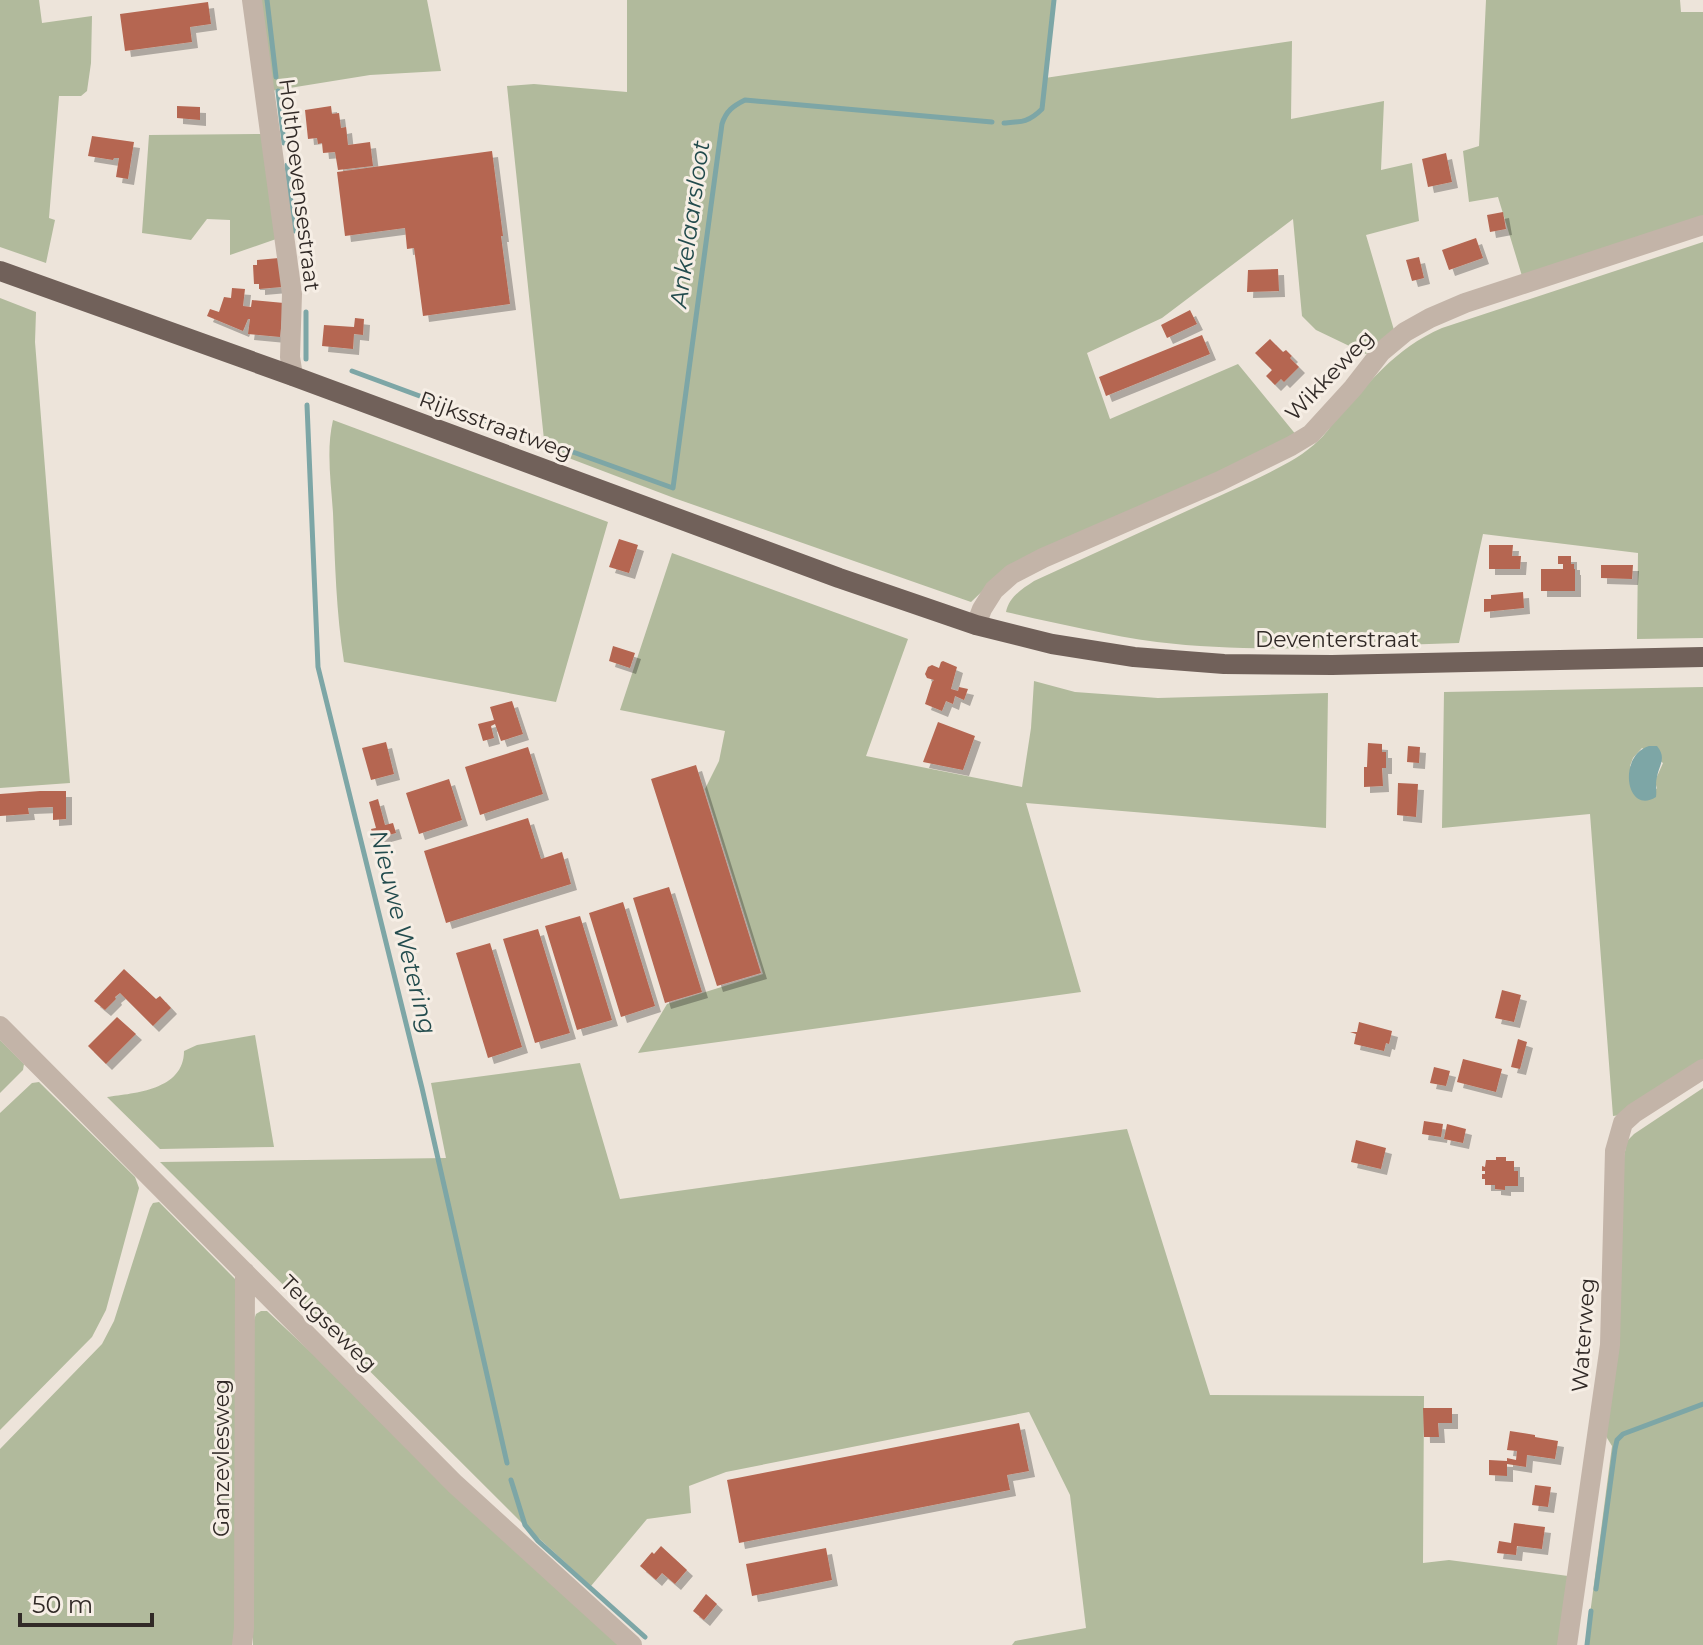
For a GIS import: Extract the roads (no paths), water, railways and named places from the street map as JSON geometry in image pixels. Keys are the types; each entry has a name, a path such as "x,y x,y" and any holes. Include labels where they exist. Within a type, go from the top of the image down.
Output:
{"main road":[{"name":"Rijksstraatweg","path":"0,271 839,578 976,625"},
{"name":"Deventerstraat","path":"976,625 1079,649 1224,664 1703,657"}],"street":[{"name":"Holthoevensestraat","path":"252,0 292,294 290,357 293,376"},
{"name":"Wikkeweg","path":"976,625 994,590 1012,574 1220,481 1311,434 1381,352 1405,332 1430,318 1465,303 1703,225"},
{"name":"Teugseweg","path":"0,1026 455,1484 632,1645"},
{"name":"Waterweg","path":"1567,1645 1610,1345 1615,1151 1623,1123 1703,1069"},
{"name":"Ganzevlesweg","path":"242,1645 245,1272"}],"water":[{"path":"1649,746 1657,746 1662,758 1656,780 1656,797 1646,801 1632,792 1629,772 1632,761"}],"waterway":[{"name":"Nieuwe Wetering","path":"267,0 276,77"},
{"name":"Ankelaarsloot","path":"1004,123 1025,120 1042,109 1054,0"},
{"name":"Nieuwe Wetering","path":"278,91 284,143"},
{"name":"Ankelaarsloot","path":"559,447 673,488 722,124 734,107 745,100 992,122"},
{"name":"Nieuwe Wetering","path":"287,165 294,231"},
{"name":"Nieuwe Wetering","path":"306,312 306,359"},
{"name":"Ankelaarsloot","path":"352,371 536,439"},
{"name":"Nieuwe Wetering","path":"307,405 318,667 422,1088 507,1463"},
{"path":"1596,1589 1617,1440 1623,1434 1703,1404"},
{"name":"Nieuwe Wetering","path":"511,1480 525,1525 538,1541 645,1637"},
{"path":"1587,1645 1591,1611"}]}
